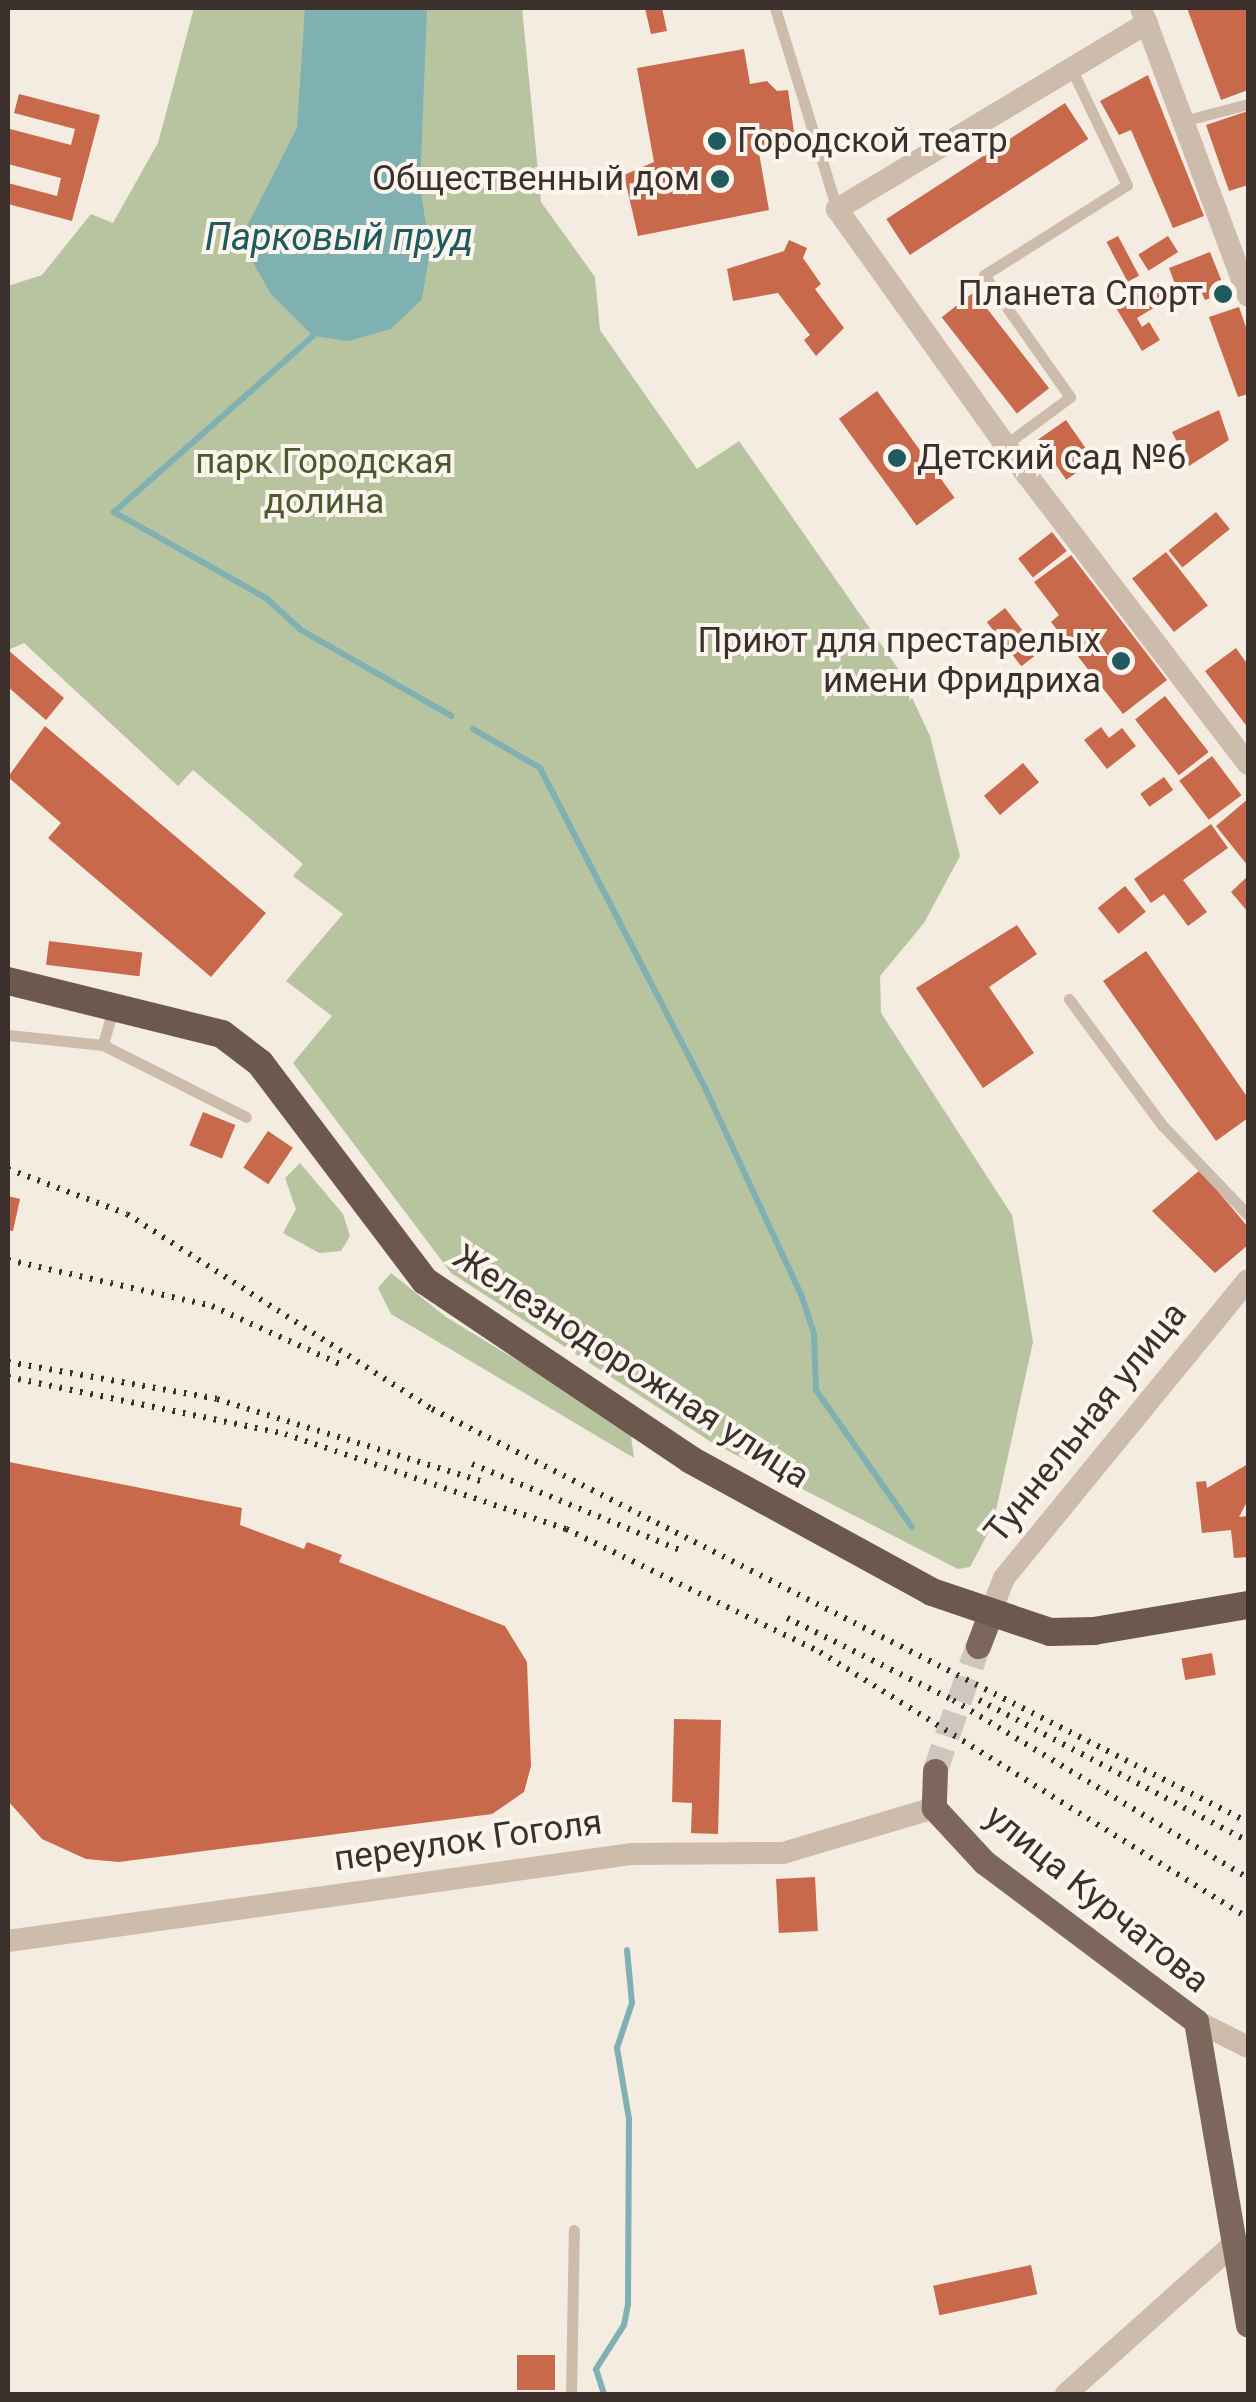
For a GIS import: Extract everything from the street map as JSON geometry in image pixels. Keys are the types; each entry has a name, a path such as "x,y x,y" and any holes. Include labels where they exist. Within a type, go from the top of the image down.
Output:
{"highway":[{"name":"Железнодорожная улица","path":"8,981 222,1034 260,1063 425,1281 691,1460 847,1548 989,1617 1050,1632 1094,1632 1248,1605"}],"main road":[{"path":"978,1646 989,1617"},
{"name":"улица Курчатова","path":"935,1771 934,1808 984,1862 1196,2021 1248,2325"}],"street":[{"path":"1248,296 1239,243 1144,15 1072,70 837,209 1005,445 1248,764"},
{"name":"Туннельная улица","path":"989,1617 1004,1578 1248,1280"},
{"name":"переулок Гоголя","path":"8,1941 632,1854 783,1853 934,1808"},
{"path":"1196,2021 1248,2047"},
{"path":"1066,2394 1235,2242"}],"lane":[{"path":"775,8 837,209"},
{"path":"1005,445 1070,398 984,275 1127,185 1072,70"},
{"path":"1187,120 1248,104"},
{"path":"1068,999 1142,1100 1248,1215"},
{"path":"102,1045 114,1009"},
{"path":"8,1035 102,1045 246,1116"},
{"path":"571,2394 574,2230"}],"green space":[{"name":"парк Городская долина","path":"194,8 522,8 541,202 595,277 600,330 697,469 739,441 899,670 930,736 960,856 924,923 880,976 881,1013 1012,1215 1033,1342 993,1524 970,1567 958,1569 711,1442 451,1273 293,1063 332,1016 286,981 343,914 293,876 303,864 193,770 178,786 24,643 8,650 8,286 42,275 91,214 113,223 158,143"},
{"path":"300,1163 343,1214 350,1236 341,1251 319,1253 283,1233 296,1209 285,1178"},
{"path":"391,1273 446,1317 630,1429 634,1458 391,1314 378,1288"}],"water":[{"name":"Парковый пруд","path":"305,8 427,8 420,186 430,251 422,299 391,329 349,341 313,336 271,294 240,240 297,128"}],"building":[{"path":"645,8 662,8 667,31 651,34"},
{"path":"1187,8 1248,8 1248,90 1221,100"},
{"name":"Городской театр","path":"744,49 750,84 767,81 777,91 788,90 794,132 779,134 786,148 759,153 769,210 638,236 624,175 654,162 637,68"},
{"path":"1148,75 1204,216 1173,228 1131,130 1119,135 1100,101"},
{"path":"19,94 100,115 72,221 8,204 8,183 57,196 61,178 8,164 10,129 71,145 75,129 14,113"},
{"path":"1065,103 1088,139 910,255 886,219"},
{"path":"1248,111 1248,185 1229,191 1206,125"},
{"path":"1118,236 1139,276 1128,282 1107,242"},
{"path":"1168,236 1178,252 1148,271 1138,255"},
{"path":"789,240 807,248 803,258 821,284 815,289 844,328 816,356 804,340 810,335 778,293 733,301 727,269 784,251"},
{"path":"1210,252 1226,292 1205,300 1198,284 1178,292 1169,268"},
{"path":"1155,284 1165,301 1137,318 1142,327 1149,322 1160,340 1142,351 1116,308"},
{"path":"974,292 1049,388 1017,413 942,317"},
{"path":"1239,307 1248,333 1248,394 1238,397 1209,317"},
{"name":"Детский сад №6","path":"877,391 955,498 917,525 839,419"},
{"path":"1219,410 1229,440 1189,466 1172,432"},
{"path":"1066,420 1094,460 1066,480 1038,440"},
{"path":"1216,512 1230,529 1182,567 1169,550"},
{"path":"1052,532 1067,551 1033,577 1018,558"},
{"path":"1166,552 1208,606 1174,632 1132,578"},
{"path":"1071,555 1167,680 1123,714 1051,622 1059,615 1034,582"},
{"path":"1005,608 1039,652 1021,666 987,622"},
{"path":"1236,648 1248,665 1248,728 1205,671"},
{"path":"8,650 64,698 46,720 8,687"},
{"path":"1165,696 1209,752 1179,775 1135,719"},
{"path":"45,726 266,913 211,977 48,838 61,823 8,777"},
{"path":"1101,727 1109,738 1122,728 1136,746 1107,769 1084,740"},
{"path":"1212,756 1241,795 1209,820 1179,781"},
{"path":"1023,763 1039,782 1000,815 984,796"},
{"path":"1164,777 1173,790 1149,807 1140,794"},
{"path":"1248,799 1248,866 1216,826"},
{"path":"1211,824 1228,848 1183,880 1207,912 1188,926 1164,894 1151,903 1134,879"},
{"path":"1248,876 1248,912 1231,892"},
{"path":"1125,886 1146,912 1119,934 1098,908"},
{"path":"1017,925 1037,954 989,987 1034,1053 983,1088 916,988"},
{"path":"49,941 142,952 139,976 46,965"},
{"path":"1146,951 1248,1098 1248,1118 1216,1141 1103,981"},
{"path":"203,1112 235,1125 222,1158 190,1145"},
{"path":"268,1131 293,1148 268,1184 243,1167"},
{"path":"1200,1170 1248,1227 1248,1245 1215,1273 1152,1211"},
{"path":"8,1196 20,1199 13,1231 8,1230"},
{"path":"9,1462 242,1508 240,1525 304,1549 307,1542 342,1555 339,1562 505,1626 527,1662 531,1766 524,1792 492,1814 119,1862 86,1859 42,1839 8,1801"},
{"path":"1248,1464 1248,1500 1239,1517 1248,1516 1248,1557 1234,1558 1231,1530 1202,1533 1196,1482 1206,1481 1207,1488"},
{"path":"1212,1653 1216,1675 1185,1680 1181,1658"},
{"path":"674,1719 721,1720 718,1834 691,1833 692,1803 672,1802"},
{"path":"815,1877 818,1931 779,1933 776,1879"},
{"path":"1031,2265 1037,2294 939,2315 933,2286"},
{"path":"517,2355 555,2355 555,2390 517,2390"}],"waterway":[{"path":"313,336 114,512 266,598 301,630 451,716"},
{"path":"473,729 540,768 706,1090 802,1297 814,1334 816,1390 912,1527"},
{"path":"604,2394 596,2369 624,2325 628,2304 629,2119 617,2048 632,2003 627,1950"}],"tunnel":[{"path":"935,1771 978,1646"}],"railway":[{"path":"8,1169 127,1214 432,1409 1248,1822"},
{"path":"8,1260 212,1306 340,1364"},
{"path":"8,1362 217,1399 487,1483"},
{"path":"8,1377 285,1434 566,1529 820,1652 1248,1918"},
{"path":"472,1464 684,1552"},
{"path":"787,1618 953,1700 1248,1878"},
{"path":"979,1700 1248,1841"}],"place":[{"name":"Городской театр","path":"717,141"},
{"name":"Общественный дом","path":"720,179"},
{"name":"Планета Спорт","path":"1223,294"},
{"name":"Детский сад №6","path":"897,458"},
{"name":"Приют для престарелых имени Фридриха","path":"1121,661"}]}
